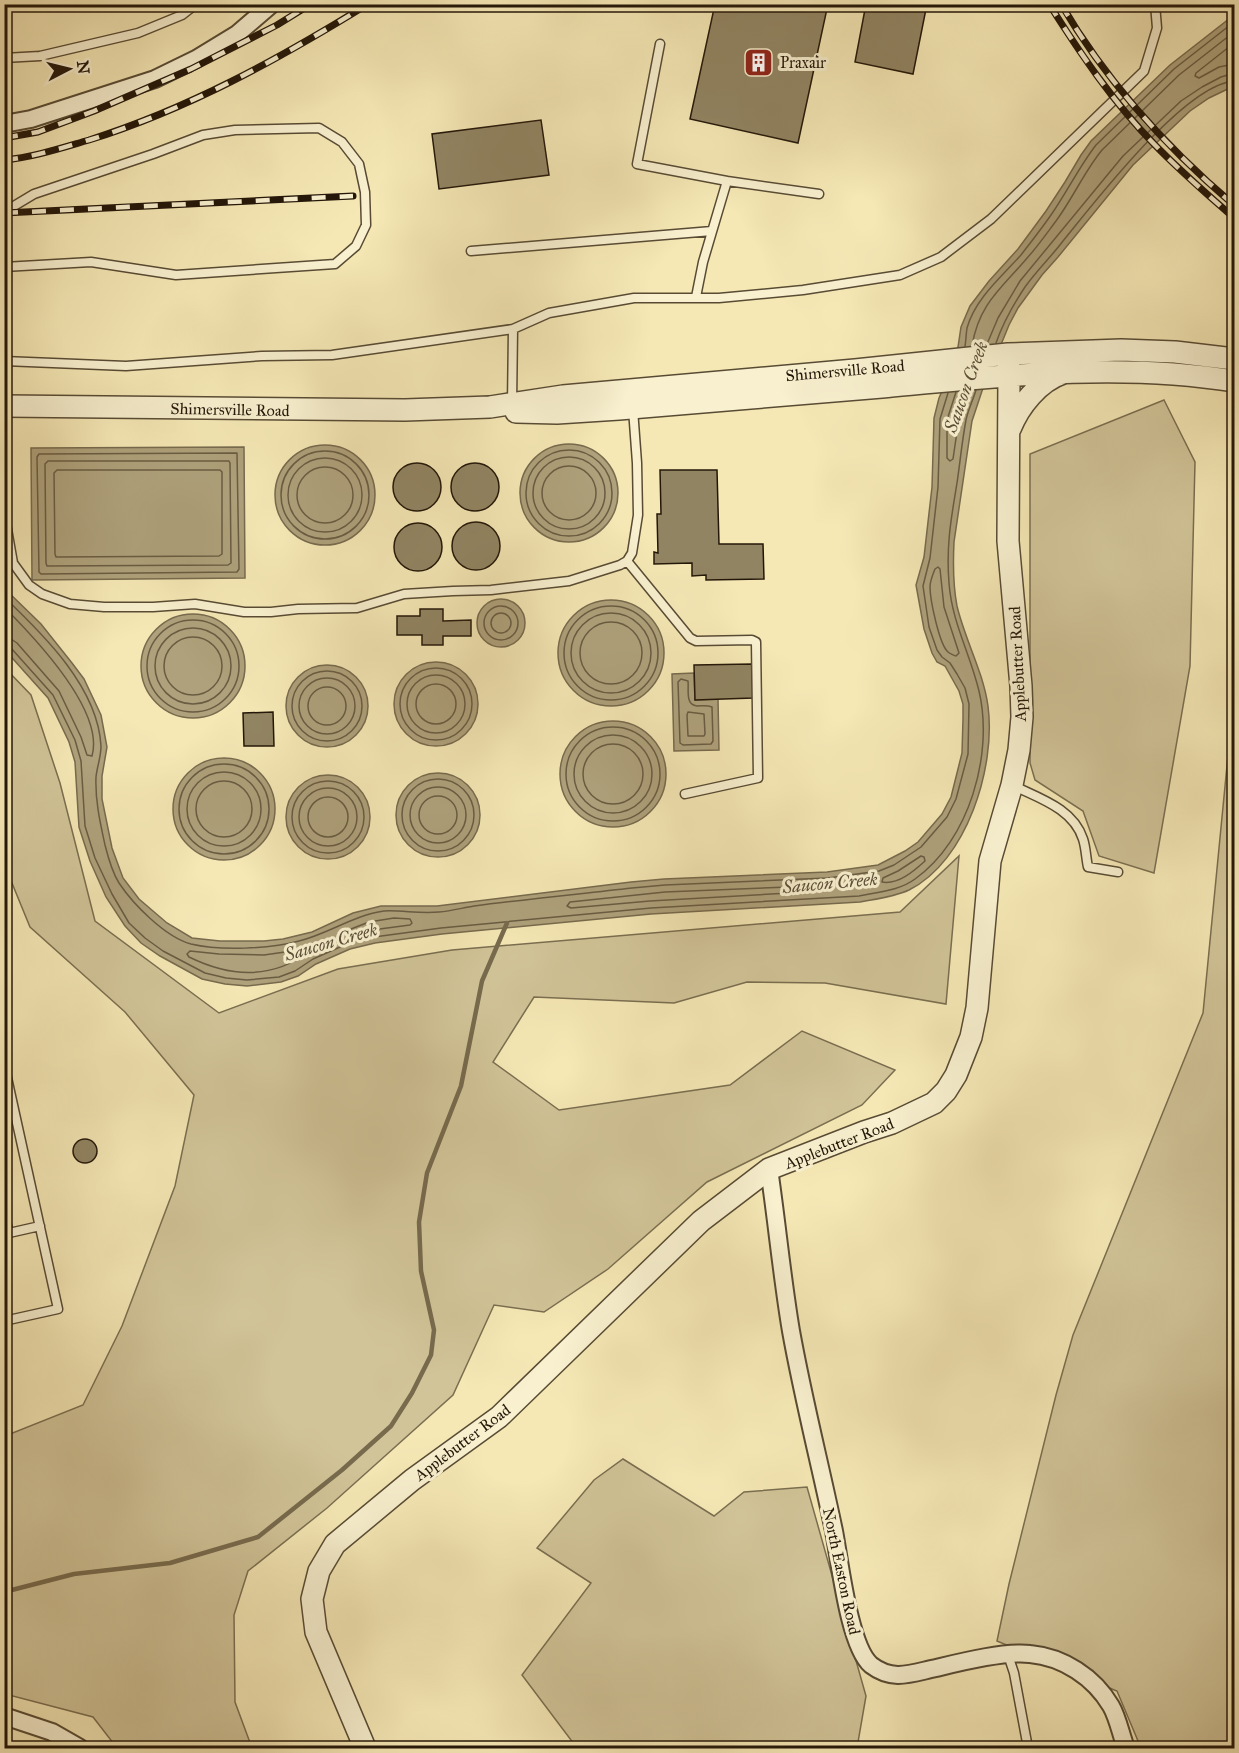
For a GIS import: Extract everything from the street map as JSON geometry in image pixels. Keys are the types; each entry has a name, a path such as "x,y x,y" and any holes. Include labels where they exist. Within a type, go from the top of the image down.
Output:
{"street":[{"path":"4,124 31,119 155,79 196,59 237,34 272,4"},
{"name":"Shimersville Road","path":"455,410 563,396 1008,354 1130,350 1175,352 1234,359"},
{"name":"Applebutter Road","path":"365,1749 316,1632 312,1599 319,1571 335,1544 412,1480 499,1418 701,1221 769,1169 892,1123 934,1103 946,1091 956,1075 971,1037 975,1018 990,861 1012,785 1019,750 1022,717 1008,541 1008,404 1016,374 1008,354"},
{"name":"Shimersville Road","path":"4,406 550,413 874,388 1016,374 1125,371 1168,373 1234,381"},
{"path":"1007,438 1012,423 1023,404 1046,382 1064,373"},
{"name":"North Easton Road","path":"769,1169 791,1331 853,1633 861,1654 871,1665 896,1676 1008,1655 1028,1653 1044,1656 1076,1669 1093,1682 1112,1707 1126,1749"},
{"path":"4,1716 52,1732 80,1749"}],"lane":[{"path":"4,58 40,56 138,33 182,15 196,4"},
{"path":"4,361 126,366 262,356 332,355 513,329 549,313 634,298 719,297 803,290 900,275 941,257 991,219 1144,71 1156,28 1155,4"},
{"path":"660,44 637,164 727,181 819,194"},
{"path":"4,212 34,194 203,135 235,130 319,128 342,142 358,164 365,192 366,225 356,246 335,264 176,274 91,262 4,267"},
{"path":"696,297 703,262 727,181"},
{"path":"471,250 712,231"},
{"path":"512,404 513,329"},
{"path":"4,512 13,563 29,585 42,594 70,604 153,607 195,604 244,612 271,612 357,608 404,594 491,590 569,581 620,566 632,553 638,515 633,408"},
{"path":"627,561 690,638 696,641 752,640 756,642 758,778 685,794"},
{"path":"1012,785 1061,809 1074,822 1083,837 1088,867 1118,872"},
{"path":"4,1064 58,1309 4,1322"},
{"path":"4,1214 9,1233 40,1226"},
{"path":"1008,1655 1014,1673 1028,1749"}],"shaded area":[{"path":"1164,400 1195,462 1190,666 1154,873 1099,856 1083,811 1035,780 1030,763 1030,454"},
{"path":"5,668 31,695 60,783 95,921 219,1013 338,969 452,950 900,912 959,856 946,1004 825,983 747,982 674,1003 534,997 493,1062 559,1110 730,1085 802,1031 895,1070 862,1105 707,1182 608,1269 544,1312 494,1305 453,1395 327,1508 248,1571 234,1615 235,1702 252,1748 117,1748 93,1717 5,1694 5,1436 83,1405 122,1326 175,1186 194,1095 125,1012 30,927 5,866"},
{"path":"1234,736 1234,1748 1141,1748 1117,1691 997,1641 1009,1584 1073,1335 1203,1013 1229,745"},
{"path":"623,1459 714,1516 744,1492 807,1487 866,1696 857,1748 577,1748 522,1675 591,1583 537,1548 594,1480"}],"water":[{"name":"Saucon Creek","path":"1234,15 1234,86 1209,98 1190,111 1133,165 1042,275 1018,308 1009,325 982,391 972,421 954,542 953,566 957,606 986,693 989,730 987,756 982,783 962,835 947,858 929,876 909,890 885,898 860,902 651,914 442,934 375,943 350,949 316,964 298,976 281,982 247,986 202,979 141,943 125,926 106,897 90,861 79,827 75,762 69,742 48,698 5,650 4,588 41,624 72,663 84,679 101,715 107,747 102,776 102,799 112,848 123,878 139,899 167,923 192,938 220,941 283,939 312,932 353,913 381,906 437,906 664,879 827,872 878,865 918,842 942,814 951,797 962,753 963,704 959,691 945,666 937,662 932,653 924,629 916,585 924,557 932,487 934,418 939,398 954,363 961,327 970,306 1018,249 1046,211 1091,141 1170,65"},
{"path":"569,444 588,448 604,458 614,474 618,493 614,512 604,528 588,538 569,542 550,538 534,528 524,512 520,493 524,474 534,458 550,448"},
{"path":"315,445 335,445 361,459 372,476 375,495 372,514 361,531 335,545 315,545 297,537 283,523 275,505 275,485 283,467 297,453"},
{"path":"244,447 245,578 32,580 31,448"},
{"path":"501,599 518,606 525,623 518,640 501,647 484,640 477,623 484,606"},
{"path":"611,600 631,604 649,615 660,633 664,653 660,673 649,691 631,702 611,706 591,702 573,691 562,673 558,653 562,633 573,615 591,604"},
{"path":"193,614 213,618 222,623 236,637 241,646 245,666 241,686 236,695 222,709 213,714 193,718 173,714 164,709 150,695 145,686 141,666 145,646 150,637 164,623 173,618"},
{"path":"428,662 444,662 460,669 471,680 478,696 475,720 466,734 444,746 428,746 412,739 401,728 394,712 394,696 401,680 412,669"},
{"path":"327,665 343,668 356,677 365,690 368,706 365,722 356,735 343,744 327,747 311,744 298,735 289,722 286,706 289,690 298,677 311,668"},
{"path":"694,673 695,700 718,699 719,750 674,751 672,674"},
{"path":"613,721 633,725 650,737 662,754 666,774 662,794 650,811 633,823 613,827 593,823 576,811 564,794 560,774 564,754 576,737 593,725"},
{"path":"224,758 244,762 260,773 271,789 275,809 271,829 260,845 244,856 224,860 204,856 188,845 177,829 173,809 177,789 188,773 204,762"},
{"path":"438,773 461,780 473,792 480,815 473,838 461,850 438,857 415,850 403,838 396,815 403,792 415,780"},
{"path":"328,775 344,778 358,787 367,801 370,817 367,833 358,847 344,856 328,859 312,856 298,847 289,833 286,817 289,801 298,787 312,778"}],"building":[{"name":"Praxair","path":"715,4 828,4 798,143 690,119"},
{"path":"866,4 927,4 913,74 855,62"},
{"path":"541,120 549,175 439,189 432,134"},
{"path":"412,463 422,463 434,470 441,482 441,492 434,504 422,511 412,511 397,500 393,492 393,482 404,467"},
{"path":"470,463 480,463 492,470 499,482 499,492 492,504 480,511 470,511 455,500 451,492 451,482 462,467"},
{"path":"660,470 717,470 719,544 763,544 764,579 706,580 706,575 692,576 692,563 654,564 654,552 658,553 657,514 661,514"},
{"path":"471,522 481,522 493,529 500,541 500,551 493,563 481,570 471,570 456,559 452,551 452,541 463,526"},
{"path":"413,523 423,523 435,530 442,542 442,552 435,564 423,571 413,571 398,560 394,552 394,542 405,527"},
{"path":"420,609 443,609 443,621 471,620 471,636 443,636 443,645 422,645 422,635 397,635 397,616 420,616"},
{"path":"752,664 753,698 695,700 694,665"},
{"path":"273,712 274,746 244,746 243,713"},
{"path":"85,1139 90,1140 96,1146 96,1156 90,1162 85,1163 80,1162 74,1156 73,1151 74,1146 80,1140"}],"waterway":[{"path":"4,1592 74,1574 170,1563 258,1537 342,1470 391,1426 412,1393 431,1355 434,1330 421,1271 419,1222 427,1173 461,1086 482,981 507,923"}],"railway":[{"path":"4,138 38,132 94,111 191,69 277,25 311,4"},
{"path":"4,160 89,140 162,113 267,63 368,4"},
{"path":"1049,4 1098,77 1139,128 1173,163 1234,218"},
{"path":"1061,4 1098,60 1139,112 1185,160 1234,205"},
{"path":"4,213 353,196"}],"place":[{"name":"Praxair","path":"759,62"}]}
